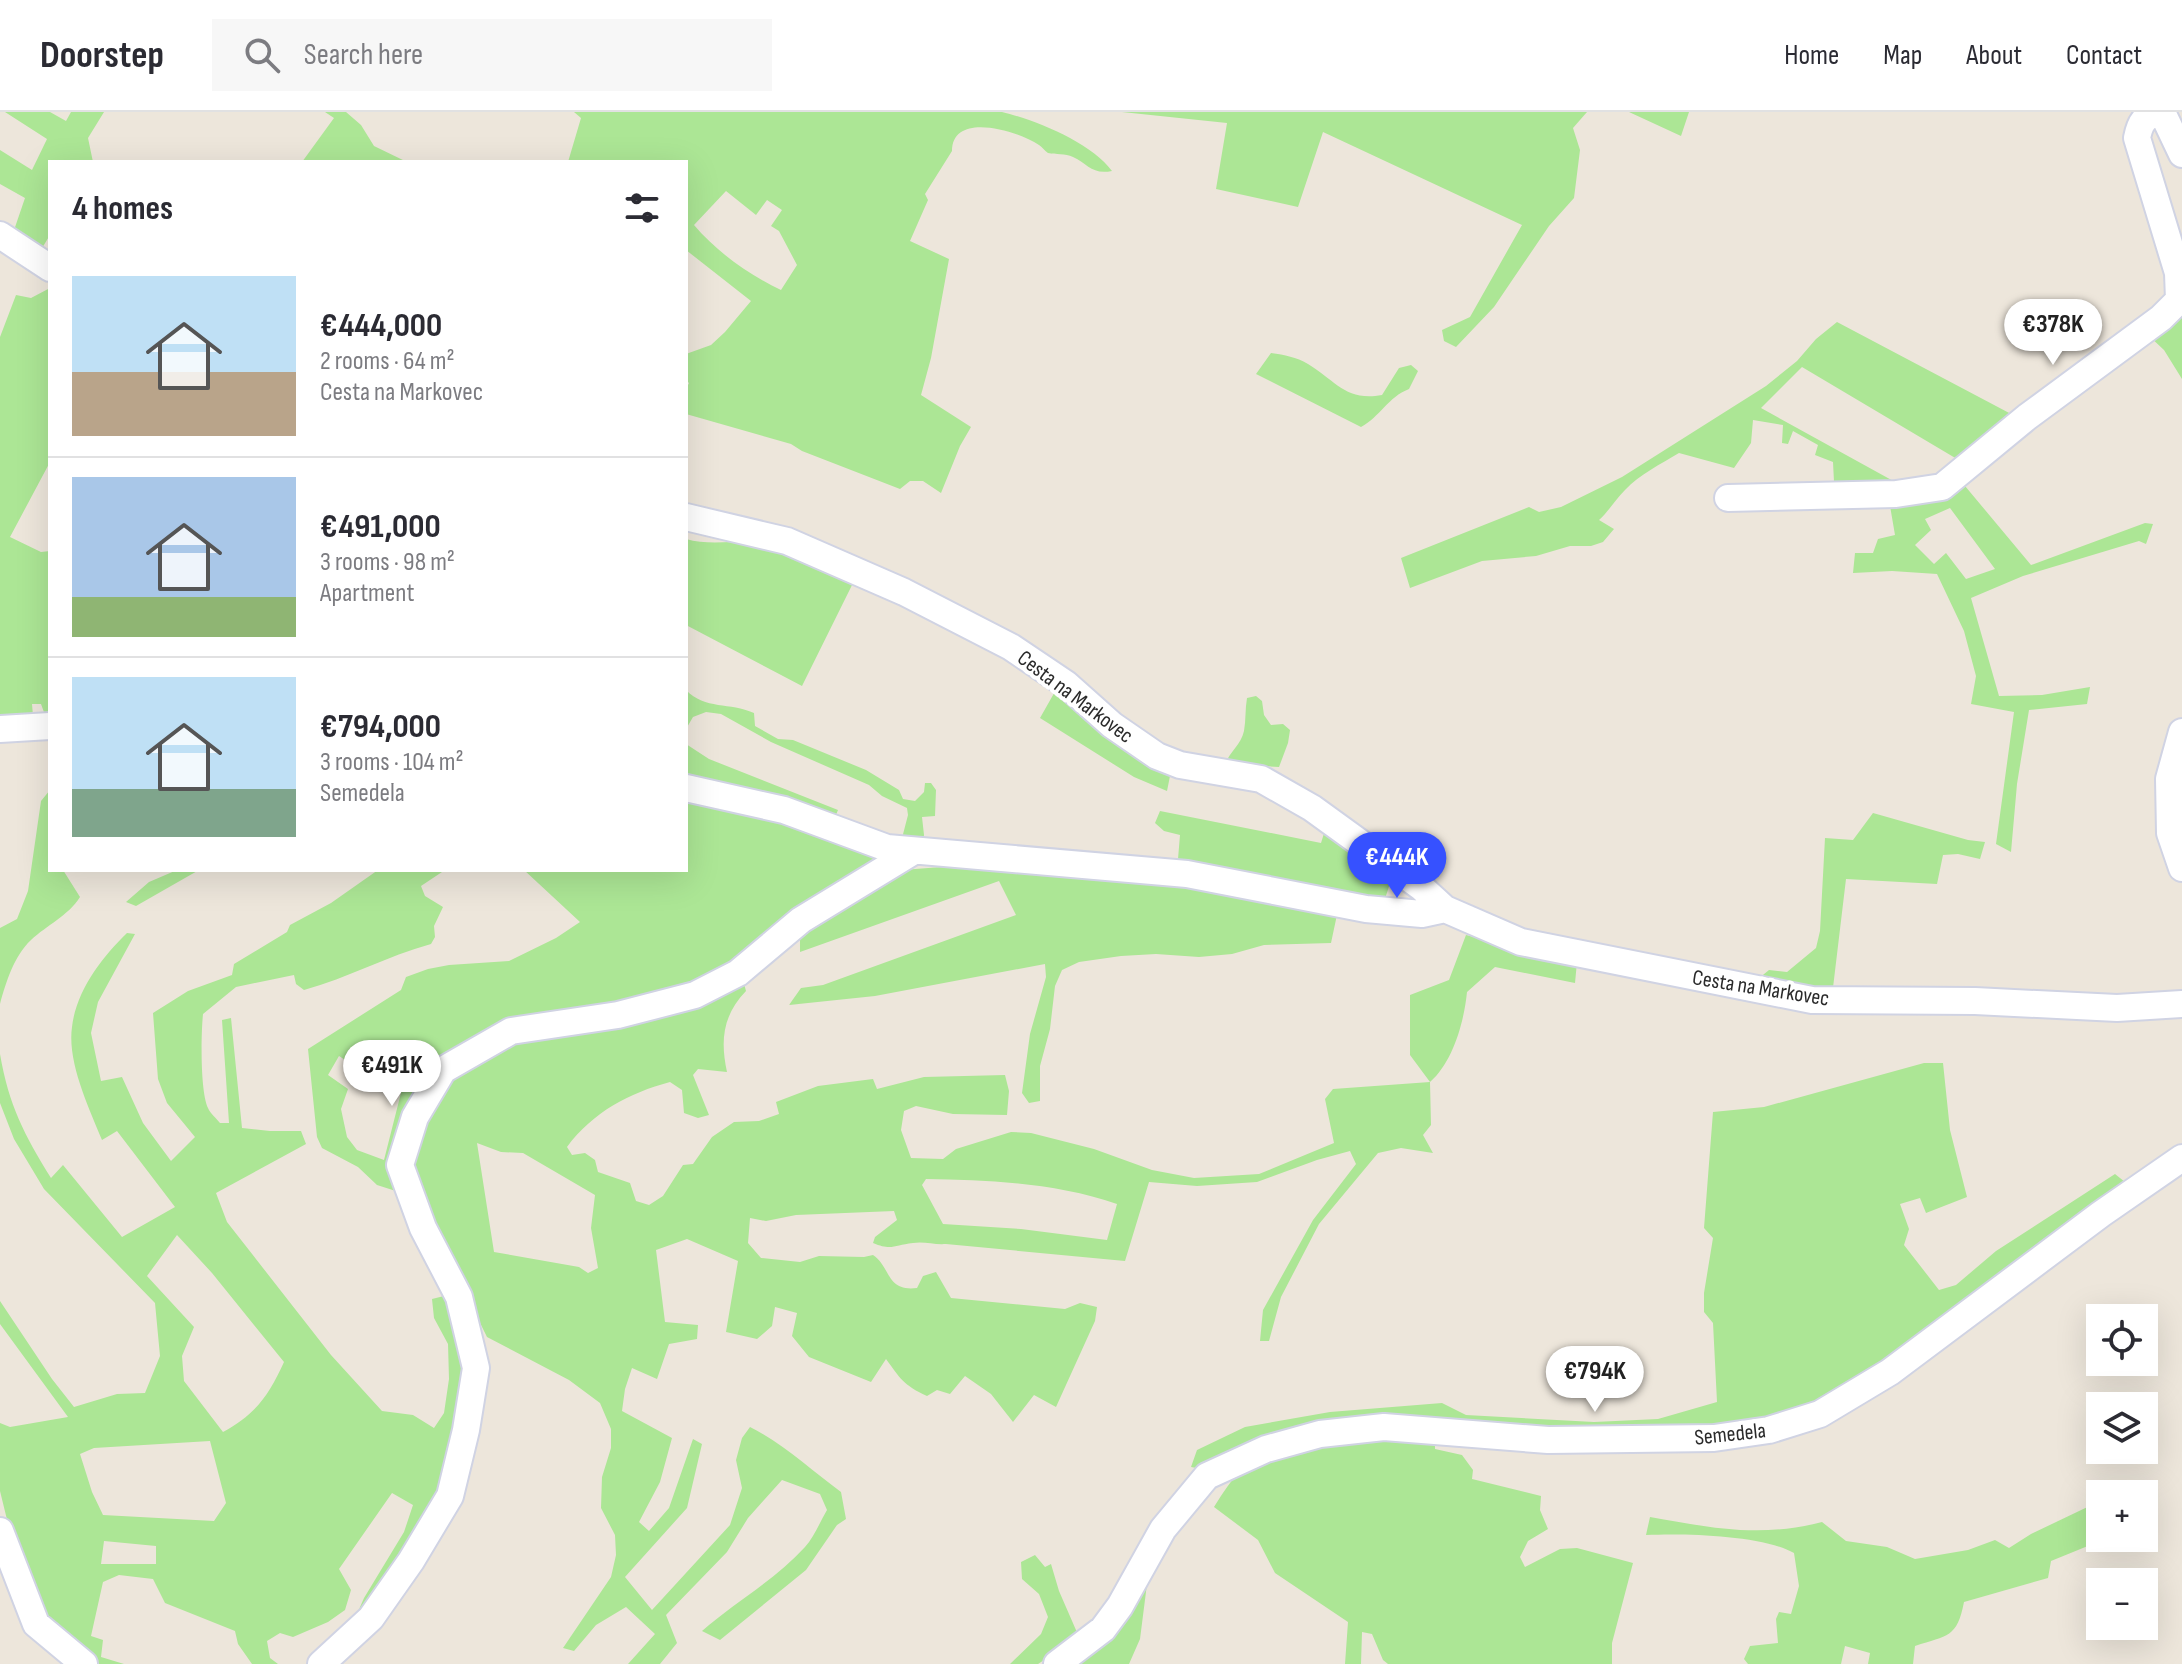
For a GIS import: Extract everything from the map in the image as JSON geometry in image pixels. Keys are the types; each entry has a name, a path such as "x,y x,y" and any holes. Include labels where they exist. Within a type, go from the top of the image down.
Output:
{"street":[{"path":"1728,498 1896,494 1942,487 2027,417 2161,318 2179,300 2178,273 2137,138 2139,124 2149,114 2162,112 2182,154"},
{"path":"0,235 48,267"},
{"name":"Cesta na Markovec","path":"688,517 787,541 895,587 1011,647 1066,684 1112,725 1157,756 1180,765 1261,779 1312,808 1421,887 1445,909 1521,942 1812,1000 1975,1001 2117,1008 2182,1004"},
{"path":"0,729 48,726"},
{"path":"2182,732 2169,779 2170,833 2182,868"},
{"name":"Cesta na Markovec","path":"688,788 784,810 887,848 1187,874 1366,909 1422,914 1445,909"},
{"path":"321,1664 371,1618 411,1561 450,1496 466,1430 476,1368 459,1297 423,1228 400,1165 415,1117 443,1070 511,1031 618,1015 695,995 738,973 801,920 914,851"},
{"name":"Semedela","path":"1057,1664 1103,1629 1120,1606 1163,1529 1207,1476 1266,1449 1320,1434 1384,1427 1548,1440 1714,1438 1769,1430 1820,1414 1890,1372 2101,1214 2182,1158"},
{"path":"0,1531 36,1624 84,1664"}],"green space":[{"path":"5,112 50,112 66,121 71,112 104,112 88,138 93,160 48,160 48,238 39,253 12,236 25,198 0,184 0,150 32,170 47,139"},
{"path":"325,112 346,112 361,125 374,146 403,160 303,160 334,118"},
{"path":"574,112 1002,112 1031,121 1077,142 1112,171 1095,170 1070,156 1048,153 1039,145 1015,134 986,127 973,128 962,131 955,139 952,151 925,194 928,200 910,241 949,259 921,395 971,427 941,493 923,481 910,481 900,489 791,444 688,415 688,353 711,345 751,301 688,252 688,160 569,160 581,118","holes":["726,191 756,215 767,200 782,210 771,226 779,231 797,265 781,290 734,262 694,225"]},
{"path":"1122,112 1587,112 1573,128 1580,150 1574,198 1549,226 1494,307 1456,347 1444,341 1442,330 1470,317 1522,225 1323,132 1298,207 1216,189 1227,123"},
{"path":"1629,112 1689,112 1681,136"},
{"path":"48,289 48,466 10,537 41,552 48,551 48,716 41,704 32,704 33,716 0,722 0,337 16,295 31,298"},
{"path":"2182,309 2182,379 2164,350 2148,335"},
{"path":"1837,322 2013,415 1962,462 1802,367 1761,408 1906,488 1834,482 1833,462 1815,455 1818,445 1793,431 1788,444 1782,443 1783,425 1753,420 1751,443 1734,468 1679,453 1637,479 1599,520 1614,529 1603,542 1591,546 1570,546 1536,556 1482,561 1410,588 1401,558 1529,507 1539,512 1561,507 1622,477 1766,386"},
{"path":"1271,353 1304,362 1342,388 1359,395 1382,395 1399,368 1411,365 1418,371 1409,389 1395,397 1361,427 1256,374"},
{"path":"1960,480 2031,565 2145,523 2153,524 2146,544 2139,541 2023,576 1971,598 1999,696 2042,695 2090,687 2087,704 2029,710 2017,784 2011,852 1996,844 2014,712 1971,704 1976,676 1964,631 1937,574 1892,571 1853,573 1855,553 1873,553 1878,539 1895,535 1889,500","holes":["1950,508 1995,569 1966,579 1946,553 1934,564 1915,545 1931,530 1925,519"]},
{"path":"688,539 771,544 856,577 802,686 688,626"},
{"path":"1057,688 1171,771 1167,791 1134,777 1040,718"},
{"path":"688,692 710,703 754,713 755,726 778,739 793,740 866,770 899,790 903,799 915,801 924,792 925,783 931,783 936,790 935,816 922,817 922,849 901,842 907,808 882,796 869,785 771,742 721,714 706,712 693,717 688,726"},
{"path":"1256,696 1262,701 1264,715 1271,725 1283,724 1290,730 1279,767 1225,765 1245,727 1247,698"},
{"path":"688,745 709,759 838,810 833,822 688,781"},
{"path":"48,792 48,872 64,872 80,897 70,910 25,946 11,970 0,1004 0,928 17,919 28,891 41,801"},
{"path":"688,796 740,808 873,849 873,867 695,987 437,1066 402,1193 377,1185 358,1167 322,1148 317,1137 308,1049 401,990 406,977 449,965 509,961 556,938 580,922 526,872 688,872","holes":["371,1047 409,1051 384,1160 357,1150 347,1137 341,1109 348,1089 328,1075 339,1056 353,1065 360,1054"]},
{"path":"1160,811 1321,843 1326,827 1393,874 1383,905 1177,871 1180,835 1164,831 1155,823"},
{"path":"1873,813 1985,842 1980,859 1958,854 1943,855 1937,884 1846,879 1832,996 1747,988 1769,970 1787,972 1816,948 1820,931 1825,838 1853,840"},
{"path":"981,864 1118,882 1205,888 1338,910 1331,943 1264,945 1232,954 1199,957 1156,954 1121,956 1079,962 1062,970 1055,986 1050,1029 1040,1066 1040,1101 1029,1103 1022,1093 1030,1034 1046,977 1045,964 875,996 789,1005 801,988 823,985 1016,915 999,881 800,952 800,935 902,870"},
{"path":"172,872 196,872 136,906 126,902 149,882"},
{"path":"375,872 442,872 421,886 425,896 443,907 434,926 435,937 431,944 304,990 296,984 294,975 236,987 203,1014 202,1076 210,1112 220,1123 229,1123 222,1020 231,1018 242,1128 301,1131 306,1144 216,1193 227,1222 331,1355 382,1411 413,1415 434,1428 444,1413 449,1379 448,1344 434,1318 432,1299 448,1295 464,1333 462,1415 432,1517 330,1652 323,1643 357,1614 404,1532 413,1505 392,1493 339,1569 351,1590 345,1610 328,1622 293,1637 280,1633 267,1641 270,1658 278,1664 252,1664 238,1644 235,1631 165,1603 153,1579 119,1575 103,1582 91,1636 103,1640 101,1657 124,1664 93,1664 57,1640 23,1585 0,1491 0,1423 10,1427 68,1417 0,1324 0,1301 74,1407 117,1394 145,1393 160,1356 155,1303 44,1189 14,1139 0,1103 0,1054 19,1119 51,1178 63,1165 122,1237 175,1207 117,1131 102,1140 85,1099 71,1041 74,1014 85,988 108,953 127,933 135,934 98,1002 91,1033 101,1081 122,1077 143,1123 171,1161 195,1137 167,1103 158,1079 153,1013 188,991 232,975 234,964 287,932 290,925 331,903","holes":["177,1235 284,1362 260,1403 223,1432 184,1381 182,1356 194,1327 147,1276","210,1441 226,1503 214,1521 103,1515 80,1454 94,1448","104,1541 156,1546 156,1564 101,1564"]},
{"path":"1466,935 1577,962 1575,983 1495,967 1467,992 1456,1041 1438,1074 1430,1082 1410,1055 1410,995 1449,980"},
{"path":"743,980 746,991 732,1009 725,1028 727,1072 698,1069 693,1075 709,1115 698,1118 684,1113 682,1090 670,1082 626,1098 600,1114 567,1147 572,1155 585,1153 595,1160 598,1172 630,1183 636,1201 649,1205 663,1196 683,1165 693,1164 712,1137 734,1122 759,1121 779,1114 776,1102 818,1086 873,1079 877,1089 924,1077 1005,1075 1009,1091 1007,1115 953,1114 916,1106 904,1111 901,1130 911,1158 943,1159 956,1149 1011,1132 1031,1133 1094,1149 1152,1170 1194,1178 1259,1174 1334,1143 1325,1099 1333,1089 1430,1082 1431,1125 1423,1135 1433,1153 1401,1148 1378,1153 1319,1224 1281,1297 1269,1341 1260,1341 1263,1310 1313,1220 1356,1164 1350,1151 1257,1182 1197,1186 1149,1182 1125,1261 946,1244 917,1243 889,1247 873,1243 875,1237 897,1220 894,1211 796,1215 766,1221 750,1218 748,1243 761,1258 800,1262 819,1256 873,1255 894,1282 907,1288 917,1288 923,1276 936,1272 951,1298 1065,1309 1080,1303 1097,1307 1095,1321 1056,1407 1034,1395 1013,1422 991,1394 965,1376 950,1394 937,1390 927,1396 903,1380 886,1359 871,1382 809,1357 792,1336 797,1313 775,1307 772,1326 757,1339 726,1332 738,1261 687,1239 656,1250 665,1322 698,1325 697,1339 669,1344 657,1379 632,1368 625,1389 622,1411 672,1438 660,1482 639,1522 649,1531 669,1508 693,1439 702,1444 687,1508 625,1577 652,1610 730,1525 742,1488 736,1460 742,1438 750,1427 786,1449 841,1492 846,1519 837,1525 806,1570 720,1640 702,1631 793,1559 811,1539 827,1510 820,1494 782,1480 748,1518 727,1552 666,1615 677,1643 660,1664 628,1664 655,1634 626,1607 596,1625 574,1651 563,1648 611,1577 616,1555 615,1535 601,1508 602,1477 611,1448 611,1429 600,1403 569,1380 487,1337 440,1242 410,1166 443,1080 491,1046","holes":["477,1143 501,1152 523,1153 595,1195 591,1228 598,1268 588,1273 579,1267 494,1252","926,1179 1047,1187 1117,1204 1107,1240 1021,1229 943,1224 922,1185"]},
{"path":"1924,1063 1943,1063 1950,1130 1967,1197 1926,1213 1920,1198 1900,1204 1909,1229 1904,1245 1939,1290 1956,1285 1996,1251 2115,1174 2130,1186 2015,1273 1804,1414 1718,1430 1255,1440 1228,1451 1202,1469 1191,1467 1197,1450 1245,1427 1330,1412 1442,1403 1466,1415 1594,1422 1658,1419 1717,1402 1713,1323 1704,1312 1713,1238 1704,1228 1713,1112 1764,1107"},
{"path":"1387,1433 1435,1441 1435,1449 1462,1455 1473,1470 1472,1479 1541,1496 1540,1510 1548,1529 1528,1541 1520,1557 1525,1567 1560,1549 1577,1548 1633,1563 1612,1643 1612,1664 1388,1664 1383,1660 1372,1634 1362,1632 1361,1664 1345,1664 1348,1622 1275,1573 1258,1540 1214,1507 1235,1477 1257,1459 1312,1443"},
{"path":"2086,1508 2086,1547 2051,1561 2048,1578 1964,1602 1954,1629 1936,1640 1915,1646 1913,1664 1868,1664 1870,1653 1845,1646 1841,1664 1748,1664 1744,1659 1750,1646 1778,1643 1776,1619 1779,1612 1791,1614 1799,1586 1794,1553 1763,1542 1743,1539 1680,1534 1646,1535 1650,1517 1736,1530 1778,1530 1822,1522 1846,1541 1887,1547 1915,1559 1968,1550 1995,1540 2009,1548"},
{"path":"1035,1555 1045,1567 1051,1564 1079,1637 1038,1664 1010,1664 1041,1634 1048,1617 1039,1594 1022,1579 1021,1562"},
{"path":"1140,1578 1147,1584 1140,1639 1129,1664 1074,1664"}]}
